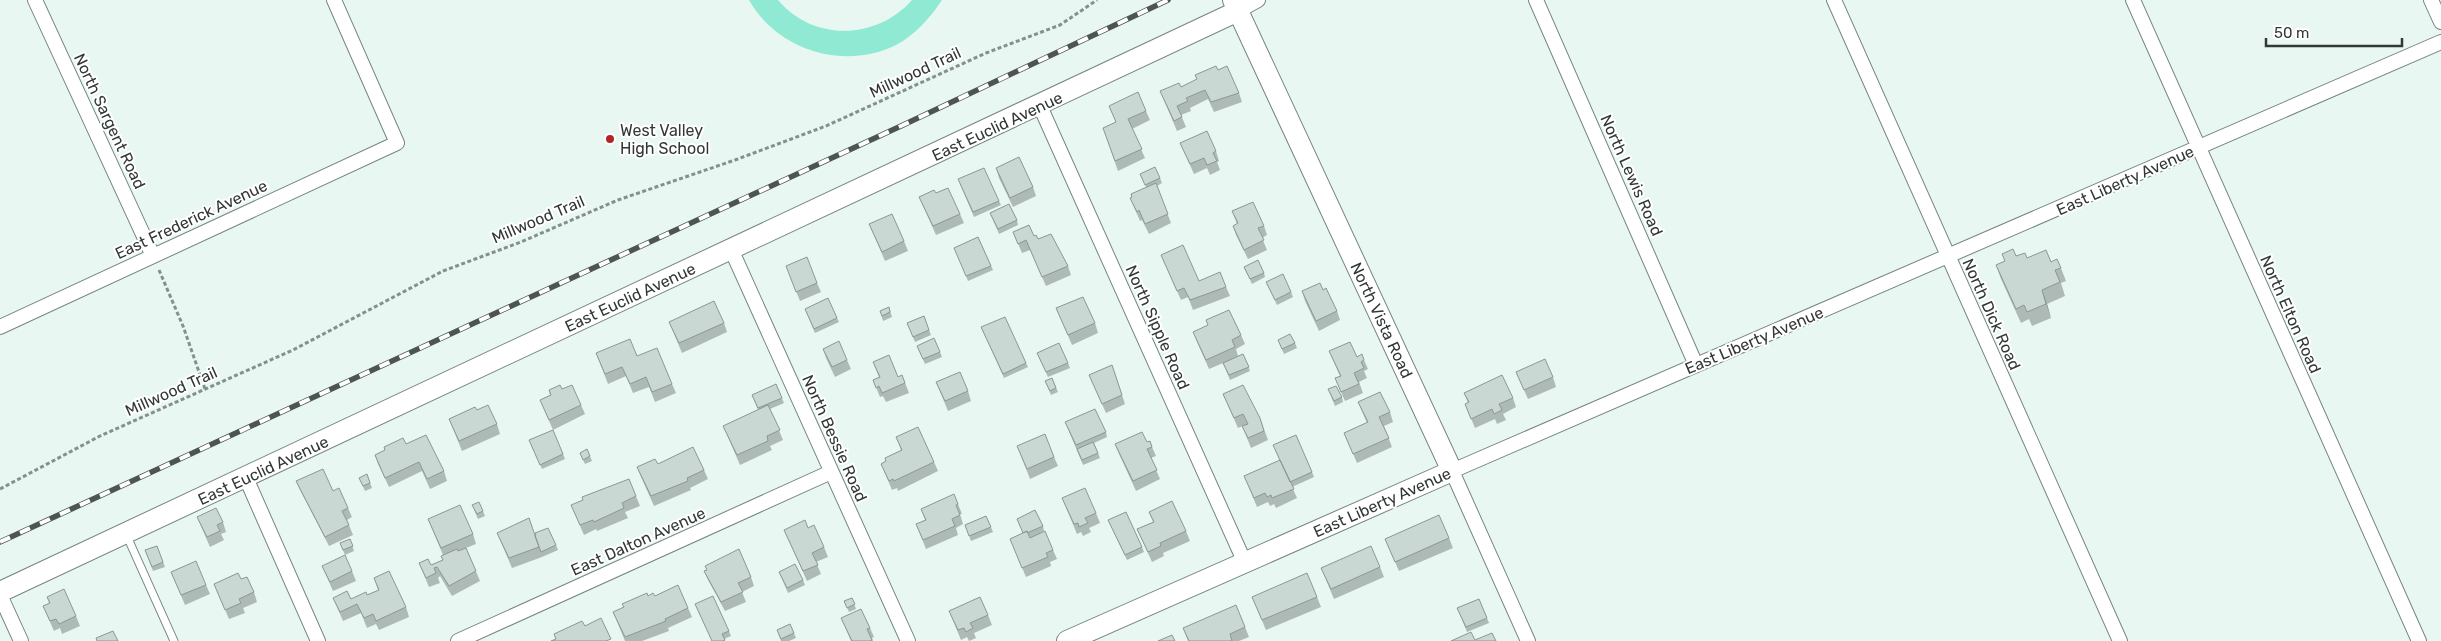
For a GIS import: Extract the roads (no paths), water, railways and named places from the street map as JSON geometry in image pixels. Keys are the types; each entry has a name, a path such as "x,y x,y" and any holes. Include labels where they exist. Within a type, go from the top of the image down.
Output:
{"street":[{"name":"North Sargent Road","path":"35,0 153,256"},
{"name":"East Frederick Avenue","path":"0,327 397,143 334,0"},
{"name":"East Euclid Avenue","path":"0,593 731,249 1040,106 1235,6 1258,0"},
{"name":"North Lewis Road","path":"1536,0 1696,364"},
{"name":"North Dick Road","path":"1834,0 2120,641"},
{"name":"North Elton Road","path":"2133,0 2419,641"},
{"path":"2431,0 2441,22"},
{"name":"North Vista Road","path":"1235,6 1452,471 1528,641"},
{"name":"East Liberty Avenue","path":"1067,641 1696,364 1948,258 2441,42"},
{"name":"North Sipple Road","path":"1040,106 1245,562"},
{"name":"North Bessie Road","path":"731,249 908,641"},
{"name":"East Dalton Avenue","path":"458,641 831,472"},
{"path":"246,478 318,641"},
{"path":"0,593 21,641"}],"lane":[{"path":"126,534 174,641"}],"railway":[{"path":"0,542 901,126 1168,0"}],"place":[{"name":"West Valley High School","path":"610,139"}]}
